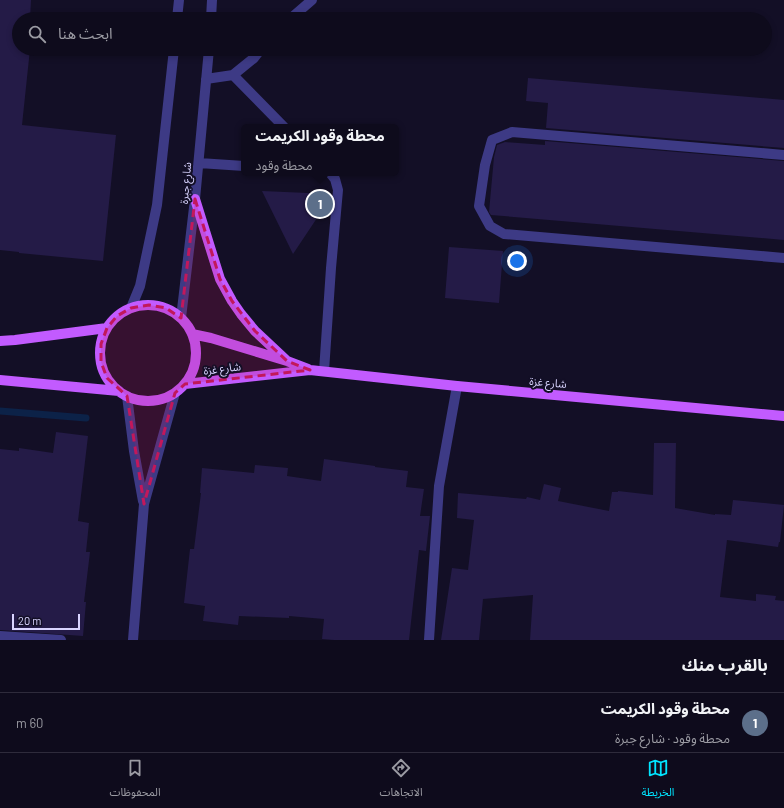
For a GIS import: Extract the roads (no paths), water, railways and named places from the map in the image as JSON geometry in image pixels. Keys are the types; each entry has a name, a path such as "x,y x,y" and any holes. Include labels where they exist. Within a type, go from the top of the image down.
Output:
{"main road":[{"path":"195,199 220,279 232,301 255,332 287,361"},
{"path":"0,380 123,393 139,400 152,401 176,393 185,384 193,369 196,351 192,334 188,326 181,318 166,308 148,305 131,308 117,316 107,328 101,344 101,362 107,378 123,393"},
{"path":"0,341 44,337 107,328"},
{"name":"شارع غزة","path":"192,334 211,338 287,361 310,370"},
{"name":"شارع غزة","path":"185,384 310,370 457,386 784,416"}],"street":[{"path":"178,12 179,0"},
{"path":"211,12 212,0"},
{"path":"298,12 312,0"},
{"path":"131,308 140,286 157,205 173,56"},
{"name":"شارع جبرة","path":"181,318 199,163 208,56"},
{"path":"206,79 233,75 256,56"},
{"path":"233,75 281,124"},
{"path":"784,155 512,132 492,140 485,165 479,206 490,226 504,234 784,258"},
{"path":"199,163 241,166"},
{"path":"324,371 338,190 335,179 332,176"},
{"path":"429,640 439,486 457,386"},
{"path":"123,393 144,504"},
{"path":"132,640 144,504 176,393"},
{"path":"0,636 61,640"}],"waterway":[{"path":"0,411 86,418"}],"place":[{"name":"محطة وقود الكريمت","path":"320,204"}]}
